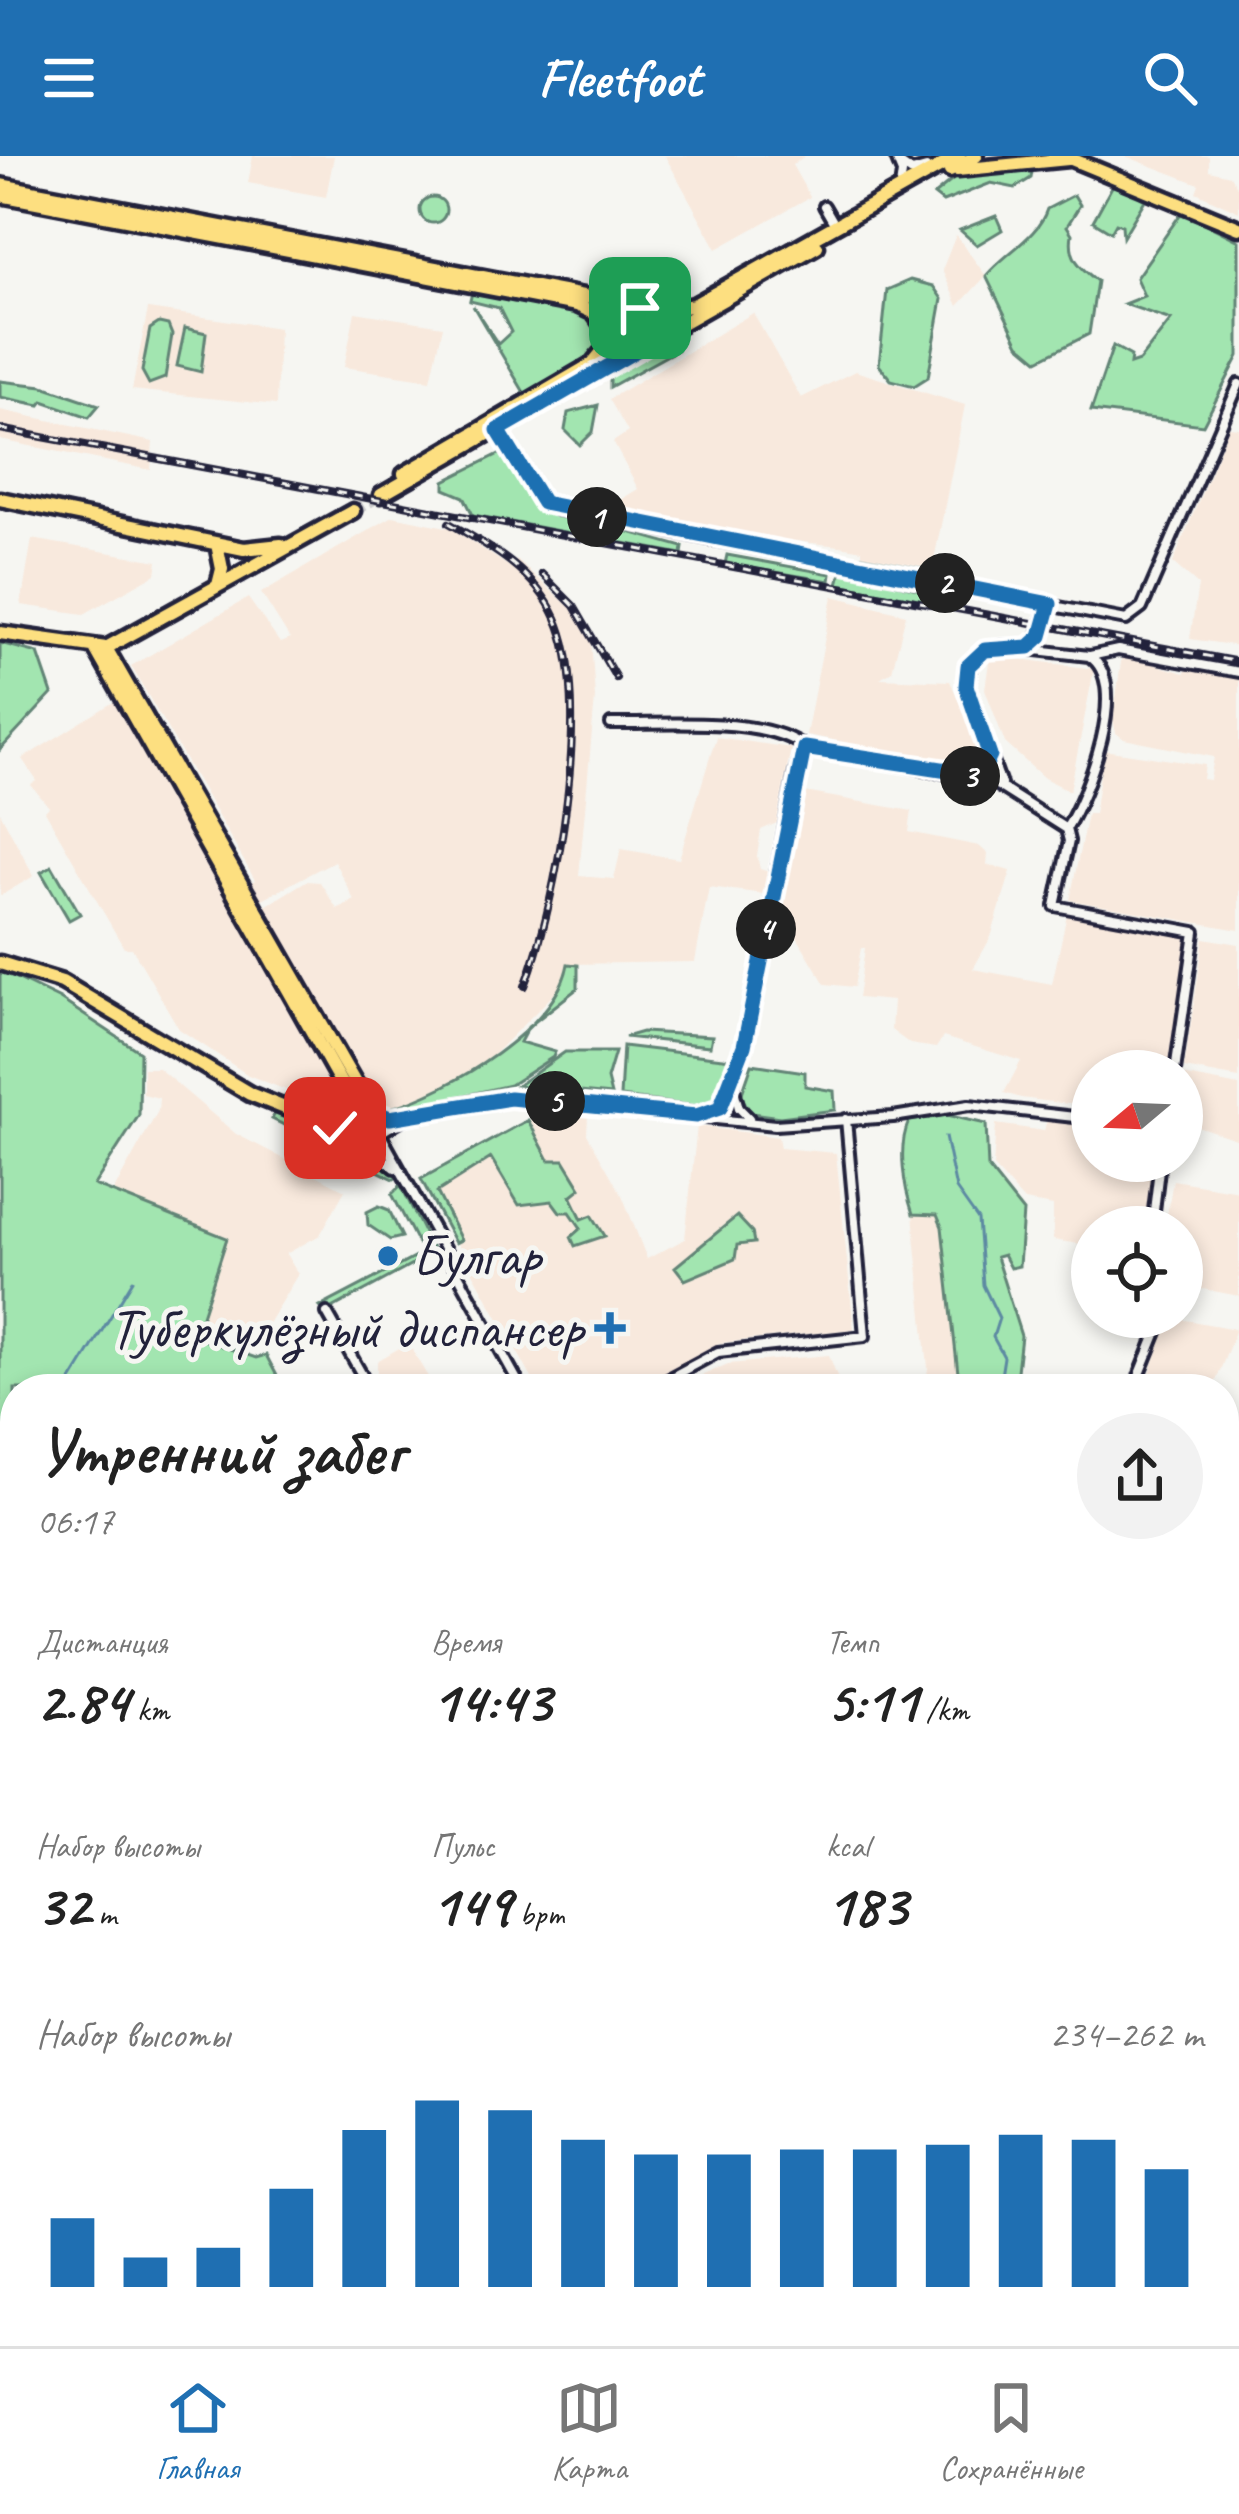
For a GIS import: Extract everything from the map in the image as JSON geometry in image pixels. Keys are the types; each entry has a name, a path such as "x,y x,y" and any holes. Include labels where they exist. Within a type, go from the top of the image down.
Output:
{"main road":[{"path":"0,195 47,199 640,308 685,308 899,190 976,156"},
{"path":"625,304 609,314 602,354 582,370 379,492 640,349 954,162 1067,158 1234,228"},
{"path":"0,184 47,199 577,305 594,314 620,352 640,349"},
{"path":"640,308 652,327 640,349"},
{"path":"0,499 244,549 279,546 351,508 245,572 101,649 0,633"},
{"path":"217,544 222,568 217,586"},
{"path":"244,549 250,562 245,572"},
{"path":"101,649 311,1019 371,1110 377,1132 356,1147 237,1087 145,1027"},
{"path":"0,960 57,975 279,1103 316,1115 355,1104 371,1110"},
{"path":"311,1019 342,1085 336,1134"}],"street":[{"path":"897,160 917,172 954,162"},
{"path":"897,160 899,190"},
{"path":"824,206 835,226"},
{"path":"498,430 538,496 558,510 1119,620 1139,614 1239,384"},
{"path":"1036,646 1050,604"},
{"path":"1002,786 966,686 968,666 992,647 1036,646 1089,656 1118,650 1239,672"},
{"path":"1066,830 1079,807 1108,705 1104,670 1089,656"},
{"path":"611,724 718,725 788,738 804,748 973,776 1002,786 1066,830 1069,841 1055,906 1195,932 1177,1050"},
{"path":"696,1116 720,1108 734,1084 804,748"},
{"path":"973,776 987,771 990,756"},
{"path":"734,1084 739,1108 755,1122"},
{"path":"514,1374 377,1132 404,1118 510,1098 755,1122 846,1119 970,1105 1071,1117"},
{"path":"371,1110 404,1118"},
{"path":"677,1374 718,1352 866,1336 846,1119"},
{"path":"356,1147 379,1154 404,1179"},
{"path":"327,1313 362,1374"},
{"path":"1140,1374 1155,1338"}],"shaded area":[{"path":"253,156 334,156 326,197 248,183"},
{"path":"665,156 805,156 792,165 810,197 717,249"},
{"path":"1125,156 1209,156 1209,170 1230,175 1239,190 1239,212 1196,192 1199,184"},
{"path":"956,235 986,276 958,306 942,270"},
{"path":"148,309 279,328 276,405 132,390"},
{"path":"355,312 443,326 431,380 344,367"},
{"path":"753,313 801,398 855,371 965,405 932,570 862,556 862,550 765,538 607,508 638,489 613,442 628,432 609,399"},
{"path":"0,410 153,442 151,470 0,440"},
{"path":"1229,427 1239,428 1239,646 1190,639 1198,585 1173,563"},
{"path":"393,516 451,528 510,567 517,560 572,609 591,639 595,698 579,876 614,879 621,849 679,859 716,737 791,748 777,823 761,830 757,856 760,869 769,872 764,894 709,887 695,962 568,964 564,984 474,1074 391,1108 374,1103 356,1079 319,1013 323,1007 316,1009 264,907 306,881 320,882 337,909 354,900 334,861 255,903 245,887 255,880 131,666 248,598 280,643 290,639 261,593"},
{"path":"32,539 158,561 156,574 84,614 21,605"},
{"path":"833,596 906,614 892,671 880,678 950,681 982,751 976,767 806,735"},
{"path":"990,655 1094,669 1070,791 1044,778 1005,743 985,689"},
{"path":"1122,655 1184,673 1190,667 1239,677 1239,930 1070,900 1087,814 1094,814 1104,750 1205,765 1203,779 1210,780 1214,757 1124,739 1116,733 1113,719"},
{"path":"115,701 335,1085 309,1099 248,1075 179,1029 132,948 124,948 45,811 49,807 31,785 37,781 22,759"},
{"path":"805,792 912,811 909,832 979,846 988,854 987,865 1011,871 991,937 973,969 1052,984 1067,914 1192,935 1172,1050 1071,1050 1071,1104 1004,1093 1021,1061 943,1037 936,1048 910,1044 891,1030 893,1001 858,998 865,948 861,948 854,987 825,984 797,937 779,932"},
{"path":"0,812 34,876 0,896"},
{"path":"1204,938 1239,944 1239,1078 1203,1071 1203,1050 1187,1050"},
{"path":"143,1068 158,1068 236,1134 345,1190 320,1235 286,1254 298,1274 255,1345 199,1318 226,1238 112,1194 158,1111 159,1098 143,1094"},
{"path":"1203,1079 1239,1086 1239,1140 1203,1128"},
{"path":"547,1110 588,1115 587,1134 622,1195 647,1259 685,1239 697,1126 778,1137 780,1148 836,1153 854,1329 719,1343 662,1374 530,1374 421,1179"},
{"path":"1047,1119 1071,1122 1071,1182 1151,1182 1150,1206 1071,1206 1071,1243 1053,1240 1053,1206 1024,1201 993,1167 996,1124 1044,1131"},
{"path":"1173,1182 1239,1191 1239,1296 1203,1289 1203,1206 1169,1206"},
{"path":"913,1214 937,1215 942,1227 958,1373 927,1374"},
{"path":"1203,1323 1236,1329 1219,1374 1150,1374 1162,1338 1203,1338"},
{"path":"408,1343 426,1374 377,1374 377,1361"},
{"path":"829,1355 836,1374 706,1374 728,1364"}],"green space":[{"path":"1033,166 1031,178 1015,188 991,183 943,202 934,195 961,173"},
{"path":"1115,181 1145,200 1123,237 1122,225 1116,223 1111,232 1093,221"},
{"path":"1074,195 1080,205 1067,226 1072,250 1097,281 1089,334 1038,360 1019,344 986,276 1029,236 1047,209"},
{"path":"433,197 446,210 433,223 420,210"},
{"path":"1182,212 1239,241 1239,356 1203,425 1091,411 1113,346 1131,356 1130,364 1139,361 1171,320 1124,304 1144,296 1136,278"},
{"path":"996,216 1002,230 977,245 960,230"},
{"path":"910,280 933,286 942,299 928,377 914,386 891,380 879,365 887,290"},
{"path":"473,288 585,314 598,327 595,353 525,394 473,306 498,344 511,332 499,308 470,301"},
{"path":"628,312 640,317 645,329 640,341 628,346 616,341 611,329 616,317"},
{"path":"159,323 168,325 172,335 165,378 149,384 142,371 150,329"},
{"path":"185,328 206,333 201,372 177,366"},
{"path":"670,339 679,342 677,350 610,387 610,373"},
{"path":"0,381 43,386 99,405 89,417 43,401 40,405 0,397"},
{"path":"598,405 593,432 580,445 565,430 568,413"},
{"path":"499,454 507,456 535,506 591,522 594,529 608,526 683,547 682,554 473,515 464,497 445,489 445,481"},
{"path":"727,555 831,574 830,581 725,564"},
{"path":"862,556 959,576 957,582 860,564"},
{"path":"842,569 924,591 929,601 838,584"},
{"path":"0,643 38,653 52,694 0,750"},
{"path":"52,866 80,914 69,920 41,872"},
{"path":"568,964 578,965 578,988 530,1026 559,988"},
{"path":"0,970 60,999 140,1052 139,1115 94,1185 227,1238 195,1337 256,1358 266,1355 276,1374 0,1374"},
{"path":"527,1028 520,1042 555,1052 510,1085 393,1112 391,1108 469,1072"},
{"path":"642,1032 712,1036 710,1046 625,1037"},
{"path":"623,1046 731,1059 717,1100 704,1107 620,1097"},
{"path":"565,1052 615,1052 607,1079 611,1095 517,1086"},
{"path":"752,1064 805,1072 805,1086 834,1091 835,1110 780,1117 751,1113 741,1096"},
{"path":"338,1087 337,1106 322,1113 282,1101 285,1096 310,1103"},
{"path":"357,1108 370,1115 371,1135 353,1143 341,1134 340,1119"},
{"path":"275,1113 320,1127 339,1147 376,1157 398,1176 394,1179 272,1119"},
{"path":"946,1115 986,1124 988,1168 1023,1212 1019,1266 1010,1268 1003,1255 996,1257 1021,1336 1017,1374 958,1374 942,1227 937,1215 913,1214 905,1180 903,1155 909,1121"},
{"path":"528,1120 549,1160 564,1160 581,1188 571,1196 582,1219 592,1215 605,1236 575,1246 571,1237 581,1228 570,1212 560,1212 552,1201 519,1205 491,1158 437,1192 461,1240 455,1243 421,1179"},
{"path":"401,1185 434,1253 325,1312 320,1307 423,1253 392,1194"},
{"path":"379,1206 389,1210 402,1237 390,1240 368,1225 367,1212"},
{"path":"737,1216 752,1232 754,1243 737,1245 735,1259 685,1280 675,1267"}],"waterway":[{"path":"945,1137 956,1189 978,1220 983,1285 999,1318 993,1337 1004,1357 1001,1374"},
{"path":"75,1374 133,1280"}],"tunnel":[{"path":"353,511 381,495"}],"railway":[{"path":"0,429 1239,662"},
{"path":"449,523 496,551 536,587 556,618 567,654 572,698 567,802 549,905 525,986"},
{"path":"542,574 574,606 616,678"}],"place":[{"name":"Булгар","path":"388,1256"},
{"name":"Туберкулёзный диспансер","path":"610,1328"}],"route":[{"path":"335,1128 338,1114 355,1104 390,1118 510,1098 696,1116 720,1108 734,1084 744,1046 795,773 804,748 822,747 981,775 991,762 966,686 968,666 992,647 1029,647 1041,636 1050,604 558,510 543,503 498,430 644,346 652,327 640,308"}]}
